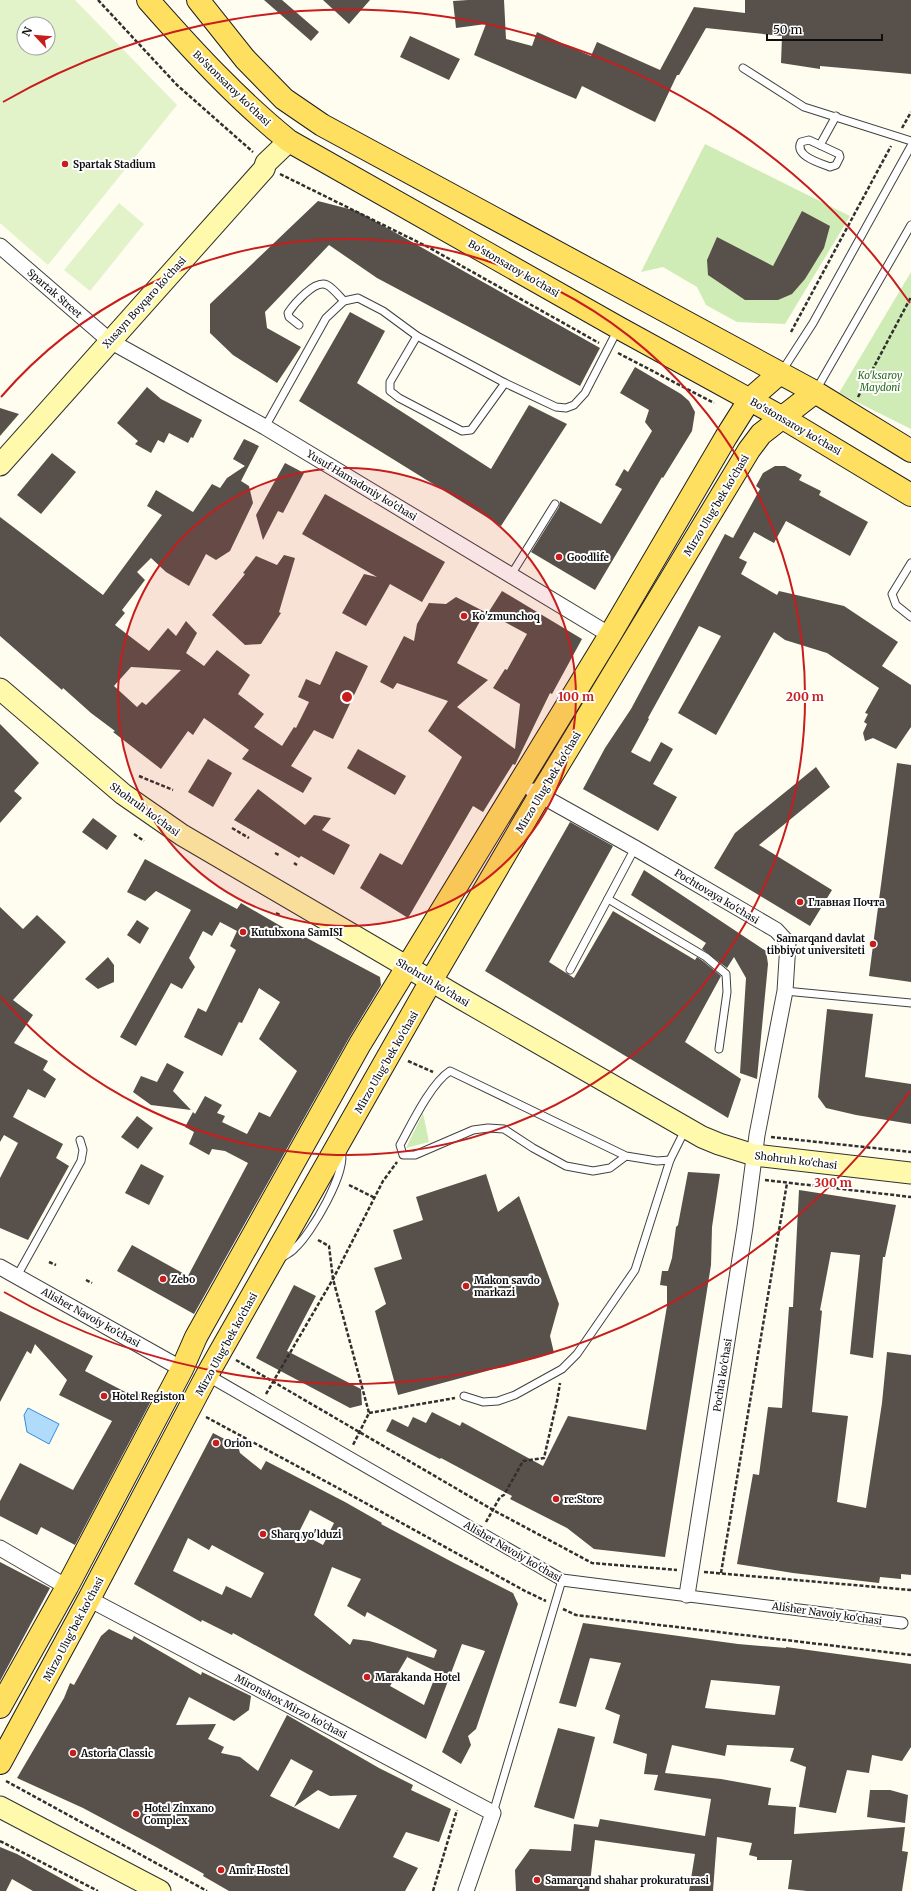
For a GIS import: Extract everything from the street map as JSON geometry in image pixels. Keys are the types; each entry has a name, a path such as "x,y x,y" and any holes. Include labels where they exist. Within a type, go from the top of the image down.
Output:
{"main road":[{"name":"Bo'stonsaroy ko'chasi","path":"148,0 222,81 257,115 289,141 619,328 750,399 911,495"},
{"path":"198,0 245,59 284,99 322,125 780,373 911,451"},
{"name":"Xusayn Boyqaro ko'chasi","path":"0,465 264,169 266,163 289,141"},
{"path":"0,1707 67,1587 182,1368 196,1337 360,1044 610,635 726,437 750,399 780,373"},
{"name":"Mirzo Ulug'bek ko'chasi","path":"3,1772 89,1600 208,1375 431,981 540,795 749,450 761,434 814,392"},
{"name":"Shohruh ko'chasi","path":"0,689 117,789 152,816 182,836 686,1128 719,1144 756,1145 911,1173"},
{"path":"0,1807 160,1891"}],"street":[{"name":"Spartak Street","path":"0,246 110,341"},
{"name":"Yusuf Hamadoniy ko'chasi","path":"110,341 265,427 610,635"},
{"name":"Pochtovaya ko'chasi","path":"520,784 635,848 776,930 788,943 785,991 756,1145"},
{"name":"Pochta ko'chasi","path":"687,1595 744,1234 756,1145"},
{"name":"Alisher Navoiy ko'chasi","path":"0,1267 182,1368"},
{"name":"Alisher Navoiy ko'chasi","path":"208,1375 562,1580 902,1623"},
{"path":"0,1548 67,1587"},
{"name":"Mironshox Mirzo ko'chasi","path":"89,1600 493,1813"},
{"path":"466,1891 493,1813"}],"lane":[{"path":"743,68 804,107 911,141"},
{"path":"820,144 836,116"},
{"path":"805,140 820,144 839,154 839,161 833,167 803,154 799,150 801,142 805,140"},
{"path":"780,373 809,328 911,146"},
{"path":"814,392 911,224"},
{"path":"299,325 289,317 288,313 291,308 314,286 320,283 327,285 344,300"},
{"path":"265,427 326,318 344,300 358,298 383,311 417,336 505,383 556,407 566,408 574,405 590,385 619,328"},
{"path":"417,336 390,382 390,391 399,398 462,432 471,430 505,383"},
{"path":"511,575 555,504"},
{"path":"911,563 892,594 896,605 911,617"},
{"path":"570,970 635,848"},
{"path":"608,899 706,957 726,974 727,992 719,1049"},
{"path":"785,991 911,1003"},
{"path":"626,1156 610,1168 593,1170 566,1166 533,1148 504,1129 488,1128 473,1130 415,1156 402,1155 400,1145 421,1108 442,1076 450,1072 457,1073 626,1156 657,1162 670,1160"},
{"path":"464,1396 484,1402 498,1401 515,1395 562,1369 577,1354 635,1270 670,1160 686,1128"},
{"path":"17,1276 81,1161 83,1150 80,1140"},
{"path":"493,1813 562,1580"}],"path":[{"path":"791,332 911,112"},
{"path":"854,404 911,297"},
{"path":"713,401 715,408"},
{"path":"139,776 173,790"},
{"path":"232,828 248,838"},
{"path":"134,834 144,841"},
{"path":"275,853 280,855"},
{"path":"276,913 280,916"},
{"path":"408,1061 442,1076"},
{"path":"756,1145 911,1152"},
{"path":"259,1405 333,1279 383,1181 402,1155"},
{"path":"751,1179 911,1197"},
{"path":"721,1573 787,1183"},
{"path":"349,1185 375,1198"},
{"path":"318,1240 329,1246 333,1279 369,1413 348,1456"},
{"path":"49,1262 56,1265"},
{"path":"86,1280 92,1284"},
{"path":"234,1359 493,1510"},
{"path":"480,1533 500,1497 504,1495 524,1461 544,1458 557,1401 562,1369"},
{"path":"369,1413 464,1396"},
{"path":"202,1415 525,1591 576,1614 911,1655"},
{"path":"3,1772 207,1891"},
{"path":"433,1891 461,1796"},
{"path":"0,1841 98,1891"}],"green space":[{"name":"Spartak Stadium","path":"0,0 75,0 177,105 48,265 0,223"},
{"path":"705,144 850,216 785,324 737,322 706,305 697,287 663,267 641,272"},
{"path":"119,203 144,224 90,291 64,270"},
{"name":"Ko'ksaroy Maydoni","path":"911,272 911,429 839,393"},
{"path":"423,1113 429,1142 406,1148"}],"water":[{"path":"28,1408 59,1424 49,1444 27,1432 24,1415"}],"building":[{"path":"264,0 282,0 319,32 311,41"},
{"path":"323,0 370,0 349,24"},
{"path":"504,0 506,39 532,46 537,32 591,56 597,42 660,70 694,7 745,13 745,0 911,0 911,74 820,66 820,69 781,63 782,36 706,28 679,75 677,75 655,122 582,86 576,99 474,55 486,24 456,28 453,1"},
{"path":"410,36 460,59 449,80 400,57"},
{"path":"318,201 357,211 600,348 580,386 377,278 329,245 265,312 267,328 301,347 277,383 233,355 210,333 210,304"},
{"path":"802,211 830,226 824,248 805,279 792,294 778,300 745,300 708,275 707,260 717,237 773,266"},
{"path":"350,312 385,331 357,383 491,469 529,405 567,424 501,526 299,401"},
{"path":"635,367 681,394 689,401 695,412 692,431 663,478 662,477 595,590 531,552 559,507 560,501 601,524 622,489 615,485 624,469 628,472 652,431 645,422 649,410 620,393"},
{"path":"147,387 161,399 202,420 193,438 191,437 188,443 169,433 164,443 158,440 151,453 135,444 138,441 117,423"},
{"path":"0,408 19,414 0,436"},
{"path":"244,439 259,446 241,481 249,486 253,503 230,551 216,560 206,554 189,586 166,572 151,558 137,572 145,580 122,610 125,613 115,625 149,651 168,628 176,636 186,621 197,633 186,653 204,666 217,650 250,675 238,694 264,714 254,727 282,746 294,727 296,728 309,702 298,697 306,679 320,685 336,651 368,666 333,739 314,730 291,766 312,778 303,793 242,759 249,750 204,718 193,735 188,731 161,769 113,732 115,731 91,713 63,688 62,690 0,636 0,517 103,595 162,515 147,506 156,490 193,512 212,484 220,488 227,478 245,466 233,459","holes":["131,667 181,670 146,705 142,702 137,707 114,686"]},
{"path":"52,453 76,472 41,514 17,495"},
{"path":"285,463 304,473 283,513 278,511 263,540 256,515"},
{"path":"775,466 785,466 802,475 799,480 821,491 819,495 868,522 850,556 786,521 774,543 754,532 739,558 747,562 741,574 777,595 779,591 844,606 898,642 882,666 911,685 911,727 896,749 873,738 865,741 863,733 867,724 864,722 868,714 865,713 879,688 827,653 785,640 774,632 716,735 678,713 721,636 699,626 631,752 650,762 661,742 673,749 653,784 677,797 658,831 583,789 605,748 631,709 725,534 733,538 760,489 756,486 763,473"},
{"path":"325,494 445,562 422,602 390,584 366,626 342,613 364,574 377,577 302,534"},
{"path":"284,555 295,558 279,612 281,613 261,644 245,645 212,615 245,574 243,573 256,556 277,565"},
{"path":"502,591 582,639 552,694 550,693 515,765 513,764 483,812 473,806 408,918 360,888 380,853 402,865 462,757 428,731 448,701 397,683 393,689 380,682 404,636 414,641 417,624 429,603 446,604 456,597 485,612 457,663 488,680 457,707 515,749 520,704 493,688 505,669 507,670 527,634 488,613"},
{"path":"0,724 39,763 14,791 22,798 0,823"},
{"path":"358,749 406,776 395,795 347,768"},
{"path":"208,759 232,773 213,807 188,792"},
{"path":"897,763 911,765 911,982 869,976"},
{"path":"816,767 830,787 759,845 832,890 810,926 714,868 735,833"},
{"path":"258,789 305,825 314,815 331,818 322,830 350,845 334,875 301,856 299,858 234,820"},
{"path":"93,818 117,836 107,850 82,832"},
{"path":"570,822 613,846 549,962 574,978 613,911 695,960 697,957 721,976 685,1042 741,1079 728,1118 485,971"},
{"path":"145,859 237,909 241,903 303,939 305,937 380,977 381,985 349,1038 194,1314 117,1271 132,1245 188,1276 248,1163 225,1151 212,1149 209,1155 189,1144 194,1132 185,1127 193,1112 195,1114 205,1096 222,1105 217,1113 225,1116 222,1122 247,1134 259,1112 270,1117 297,1071 259,1039 280,1002 259,988 242,1023 239,1022 222,1056 184,1037 198,1008 206,1012 236,950 230,946 237,931 220,922 212,936 203,931 189,958 195,967 182,989 171,983 136,1046 120,1037 191,910 156,891 145,901 127,892"},
{"path":"644,870 766,951 768,964 757,1079 740,1073 746,978 734,957 727,968 702,949 706,943 631,895"},
{"path":"0,907 23,929 37,915 66,942 13,1000 33,1015 14,1043 48,1061 43,1070 56,1079 45,1098 28,1089 13,1117 63,1144 56,1158 69,1166 28,1240 0,1228 0,1178 18,1143 4,1135 0,1142"},
{"path":"137,920 149,928 140,944 127,935"},
{"path":"108,957 114,965 114,982 98,989 85,979"},
{"path":"827,1009 873,1014 865,1077 911,1084 911,1124 856,1115 826,1108 818,1097"},
{"path":"167,1063 184,1072 173,1091 191,1110 151,1105 133,1092 141,1076 157,1082"},
{"path":"137,1116 153,1128 138,1149 121,1137"},
{"path":"141,1164 164,1176 149,1205 125,1193"},
{"path":"688,1172 720,1174 712,1227 711,1265 665,1557 594,1549 567,1528 510,1499 512,1496 441,1458 440,1459 386,1431 392,1419 408,1427 413,1417 426,1423 432,1412 460,1426 462,1422 543,1466 568,1416 646,1430 667,1306 667,1286 660,1285 662,1271 668,1271 672,1258 676,1227 678,1225"},
{"name":"Makon savdo markazi","path":"486,1174 498,1212 519,1196 559,1304 550,1336 554,1353 398,1395 375,1311 386,1304 374,1268 402,1259 393,1230 423,1220 416,1197"},
{"path":"799,1190 896,1205 885,1257 883,1257 873,1358 850,1354 860,1255 831,1252 820,1310 822,1311 812,1412 848,1416 837,1502 866,1508 882,1403 887,1352 911,1355 911,1575 901,1574 901,1579 880,1577 879,1583 793,1573 737,1564 753,1474 759,1475 768,1407 782,1408 789,1307 793,1307"},
{"path":"294,1285 316,1296 287,1351 361,1389 362,1405 350,1408 256,1358"},
{"path":"0,1311 93,1356 85,1371 135,1397 138,1392 152,1399 75,1545 41,1527 37,1535 0,1516 0,1501 20,1463 73,1490 112,1421 59,1395 67,1380 35,1344 31,1354 27,1351 0,1402"},
{"path":"213,1433 238,1446 240,1453 261,1470 266,1461 345,1502 382,1523 381,1524 513,1593 518,1604 476,1729 468,1736 471,1745 461,1764 442,1752 485,1651 462,1644 426,1739 233,1633 232,1635 202,1620 201,1622 134,1584","holes":["310,1510 334,1523 323,1545 299,1532","188,1538 209,1550 212,1545 264,1573 251,1598 226,1586 222,1595 173,1571","332,1567 361,1579 347,1606 365,1617 367,1612 437,1650 434,1658 369,1641 353,1639 350,1645 314,1615","407,1657 437,1672 424,1705 390,1686"]},
{"path":"0,1562 50,1588 0,1681"},
{"path":"583,1623 738,1644 786,1647 911,1664 911,1747 902,1761 872,1755 869,1773 847,1770 836,1813 799,1807 806,1767 790,1761 794,1748 727,1745 725,1756 672,1745 665,1773 721,1779 771,1788 768,1805 796,1807 794,1834 905,1827 902,1851 908,1852 902,1891 807,1891 788,1889 792,1860 757,1860 757,1857 749,1855 752,1843 717,1837 713,1891 689,1891 695,1854 595,1840 589,1891 516,1891 515,1870 530,1849 571,1851 574,1824 598,1827 600,1819 705,1836 711,1799 654,1790 658,1775 644,1774 647,1754 613,1743 620,1715 605,1709 621,1663 590,1658 576,1707 559,1703","holes":["711,1680 780,1686 775,1715 705,1708"]},
{"path":"109,1629 132,1640 134,1636 201,1675 202,1672 251,1696 249,1710 234,1721 189,1697 176,1725 216,1724 208,1739 224,1747 221,1753 240,1757 258,1771 287,1715 379,1768 413,1785 411,1790 451,1809 439,1842 406,1832 393,1857 418,1868 405,1891 229,1891 203,1876 204,1874 83,1808 17,1778 64,1698 70,1683 74,1685 101,1636","holes":["291,1759 313,1771 294,1807 318,1790 330,1796 357,1795 339,1829 270,1796"]},
{"path":"558,1728 595,1737 574,1819 534,1807"},
{"path":"870,1790 890,1790 908,1795 905,1823 867,1817"},
{"path":"0,1847 17,1854 84,1891 33,1891 12,1879 6,1891 0,1891"}],"place":[{"name":"Spartak Stadium","path":"65,164"},
{"name":"Goodlife","path":"559,557"},
{"name":"Ko'zmunchoq","path":"464,616"},
{"name":"Главная Почта","path":"800,902"},
{"name":"Kutubxona SamISI","path":"243,932"},
{"name":"Samarqand davlat tibbiyot universiteti","path":"873,944"},
{"name":"Zebo","path":"163,1279"},
{"name":"Makon savdo markazi","path":"466,1286"},
{"name":"Hotel Registon","path":"104,1396"},
{"name":"Orion","path":"216,1443"},
{"name":"re:Store","path":"556,1499"},
{"name":"Sharq yo'lduzi","path":"263,1534"},
{"name":"Marakanda Hotel","path":"367,1677"},
{"name":"Astoria Classic","path":"73,1753"},
{"name":"Hotel Zinxano Complex","path":"136,1814"},
{"name":"Amir Hostel","path":"221,1870"},
{"name":"Samarqand shahar prokuraturasi","path":"537,1880"}]}
